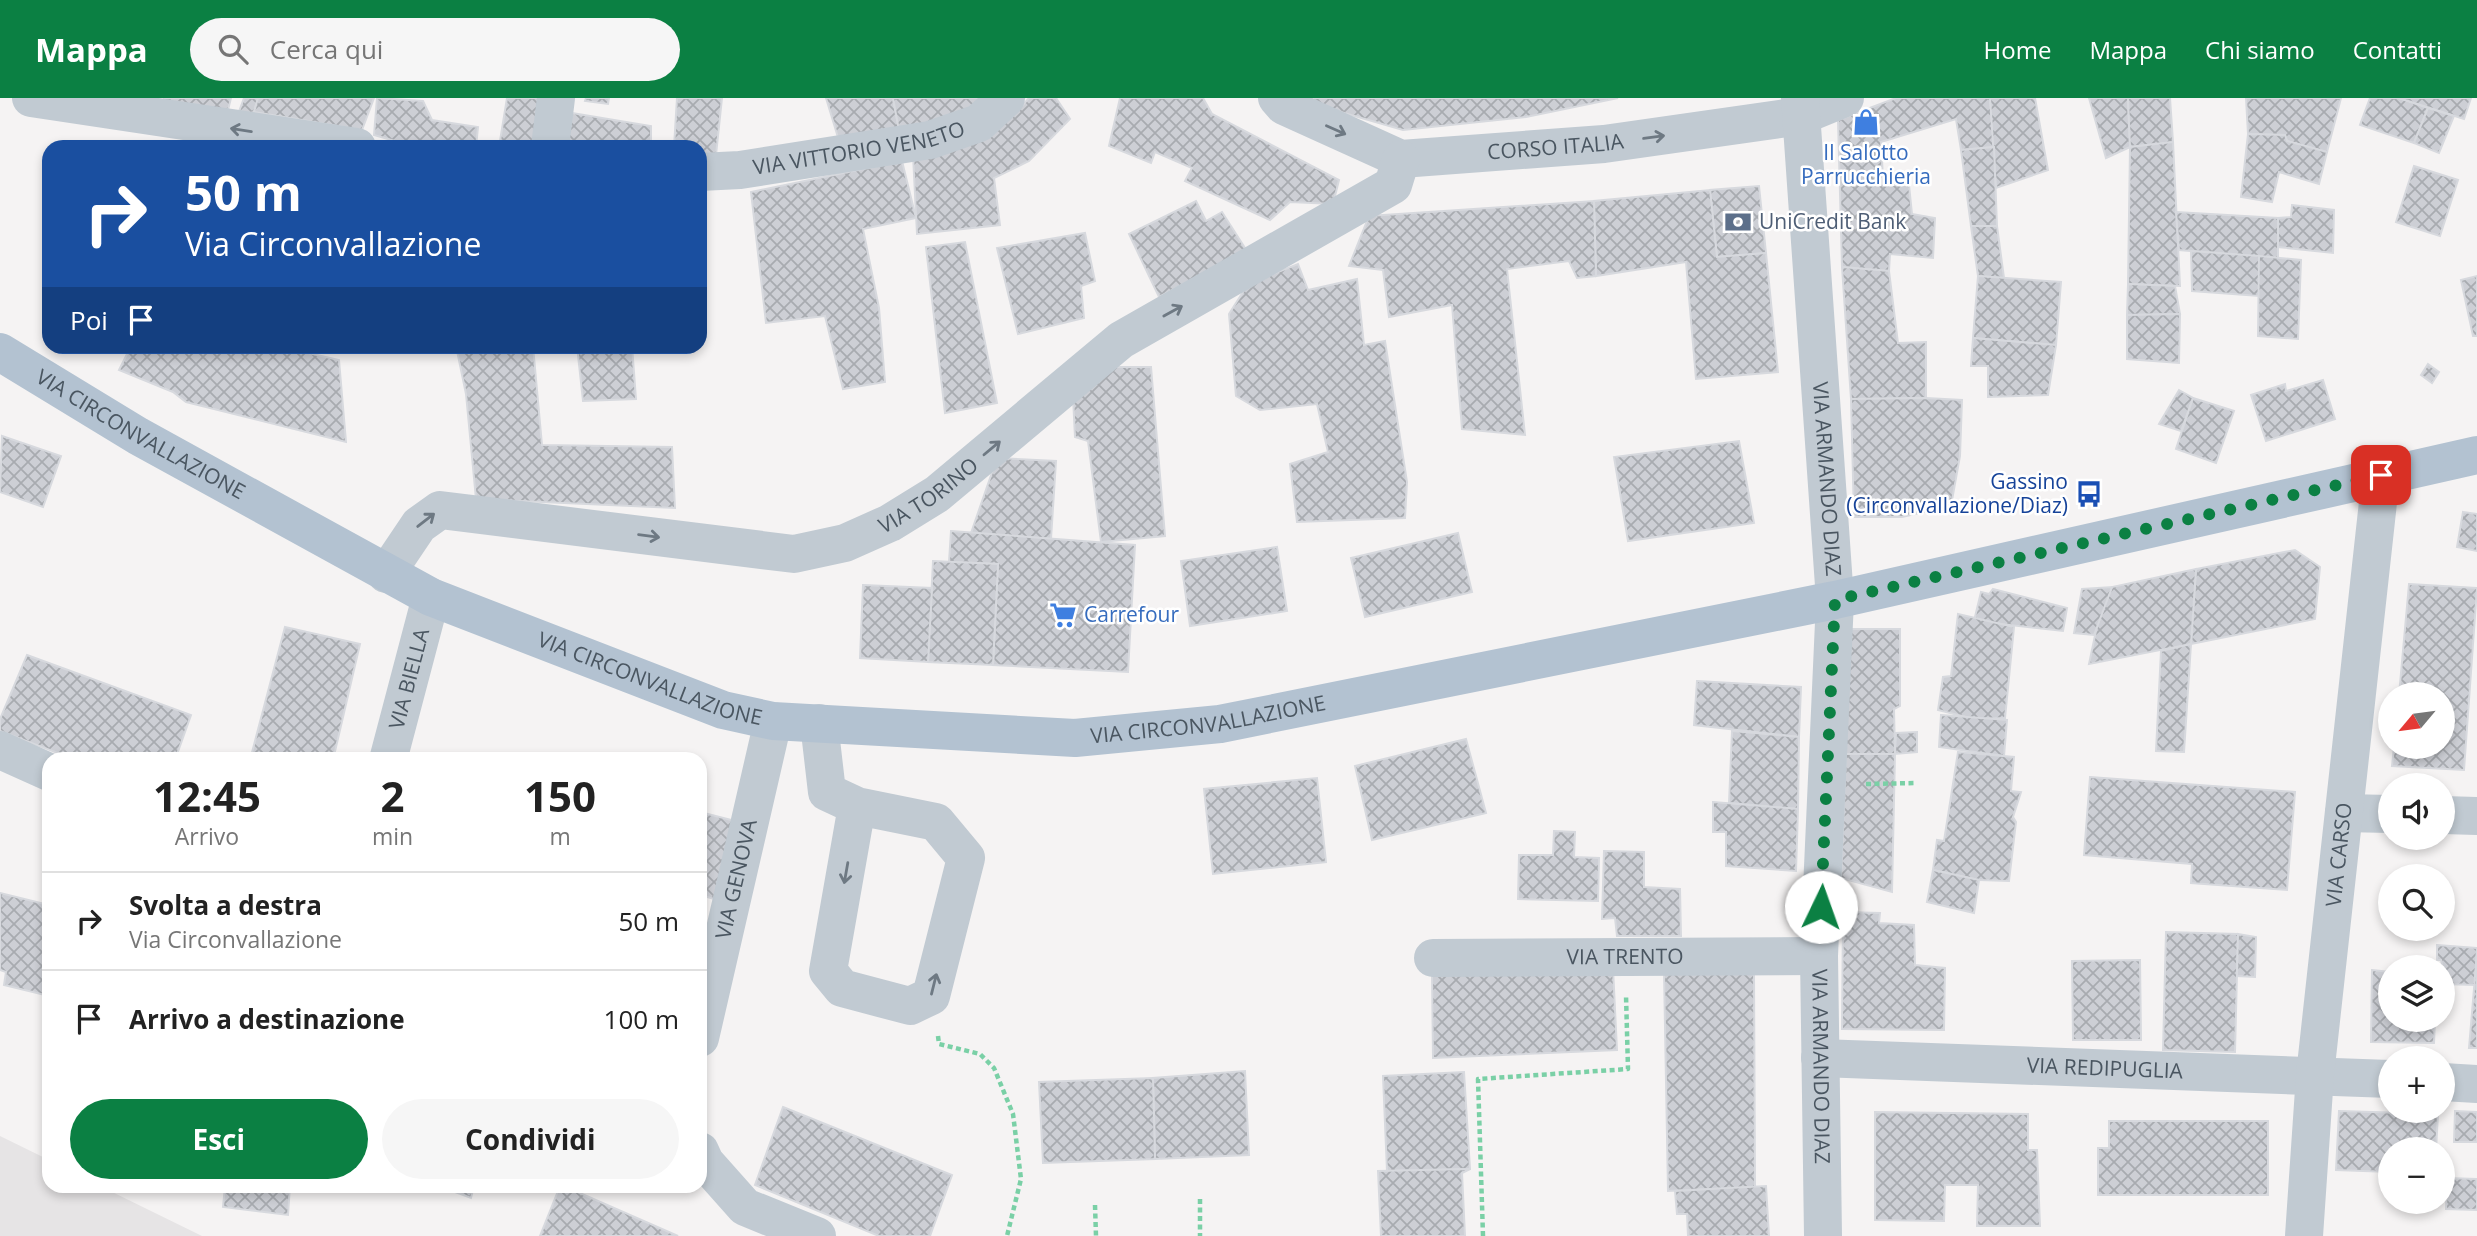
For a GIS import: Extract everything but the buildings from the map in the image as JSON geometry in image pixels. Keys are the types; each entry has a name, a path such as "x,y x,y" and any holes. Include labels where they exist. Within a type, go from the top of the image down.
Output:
{"main road":[{"name":"VIA CIRCONVALLAZIONE","path":"0,352 138,436 431,597 723,710 773,721 1075,738 1220,724 1835,600 2477,455"}],"street":[{"path":"31,98 310,140"},
{"path":"551,140 556,98"},
{"name":"VIA VITTORIO VENETO","path":"707,172 740,170 930,140 979,123 1006,98"},
{"name":"CORSO ITALIA","path":"1276,98 1284,106 1401,159 1604,144 1846,98"},
{"name":"VIA ARMANDO DIAZ","path":"1800,107 1835,600 1819,956 1823,1236"},
{"name":"VIA TORINO","path":"386,574 419,525 440,510 794,554 845,543 890,523 937,494 1121,340 1393,185 1401,159"},
{"name":"VIA CARSO","path":"2304,1236 2315,1075 2381,475"},
{"name":"VIA BIELLA","path":"390,752 431,597"},
{"name":"VIA GENOVA","path":"707,1008 773,721"},
{"path":"819,723 827,792 858,806 936,822 966,858 931,996 910,1006 842,988 828,971 858,806"},
{"path":"0,750 42,769"},
{"path":"2344,813 2378,814"},
{"path":"2455,815 2477,816"},
{"name":"VIA TRENTO","path":"1433,958 1819,956"},
{"name":"VIA REDIPUGLIA","path":"1820,1058 2378,1078"},
{"path":"2455,1083 2477,1084"},
{"path":"707,1161 745,1207 817,1236"}],"path":[{"path":"1827,785 1917,783"},
{"path":"1483,1236 1478,1079 1628,1069 1625,957"},
{"path":"931,996 940,1044 980,1054 995,1068 1013,1114 1021,1179 1007,1236"},
{"path":"1200,1199 1200,1236"},
{"path":"1095,1205 1096,1236"}],"shaded area":[{"path":"0,1136 42,1157 42,1193 114,1193 202,1236 0,1236"}],"place":[{"name":"Il Salotto Parrucchieria","path":"1866,122"},
{"name":"UniCredit Bank","path":"1738,222"},
{"name":"Gassino (Circonvallazione/Diaz)","path":"2089,494"},
{"name":"Carrefour","path":"1063,615"}],"route":[{"path":"1821,907 1835,600 2381,475"}]}
